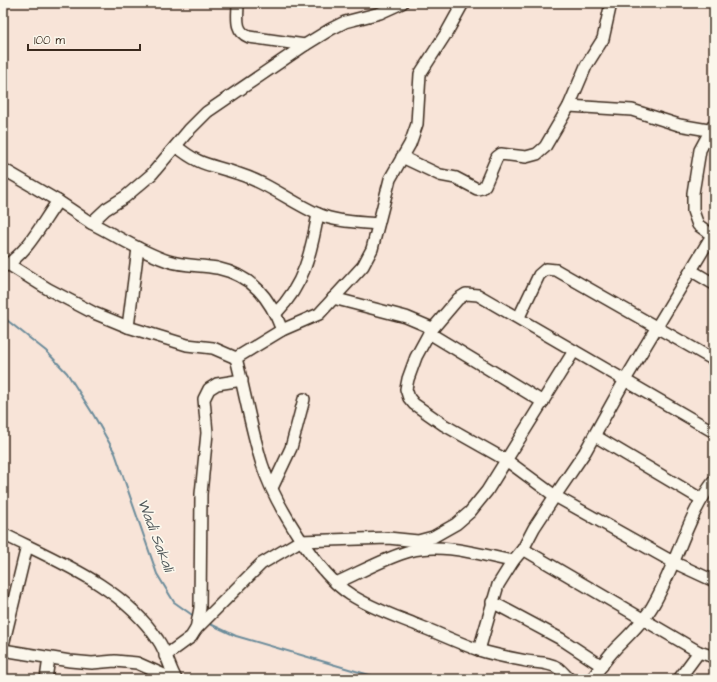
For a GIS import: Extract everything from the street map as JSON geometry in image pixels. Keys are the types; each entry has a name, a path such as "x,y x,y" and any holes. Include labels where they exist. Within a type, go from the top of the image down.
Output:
{"street":[{"path":"238,3 238,29 242,34 249,37 305,45"},
{"path":"91,223 106,209 125,197 152,174 207,112 305,45 345,22 380,13 402,3"},
{"path":"236,358 282,330 319,314 363,266 372,250 390,179 410,144 417,124 420,74 447,32 463,3"},
{"path":"402,157 440,175 456,178 477,189 482,188 497,157 501,154 526,158 537,154 545,147 570,106 586,66 603,39 611,3"},
{"path":"479,650 498,585 513,561 523,550 534,528 594,436 625,380 713,234 698,225 693,211 700,150 713,128 679,125 632,110 570,106"},
{"path":"176,146 196,162 239,174 275,189 318,214 339,220 378,224"},
{"path":"3,170 91,223 138,248 170,262 217,268 230,272 257,288 269,300 276,313 282,330"},
{"path":"5,266 15,260 24,250 58,202"},
{"path":"276,313 290,299 301,277 313,244 318,214"},
{"path":"128,327 138,248"},
{"path":"5,266 94,313 128,327 187,345 213,348 236,358"},
{"path":"519,317 539,275 546,269 556,270 714,360"},
{"path":"692,271 714,284"},
{"path":"714,432 574,351 519,317 478,295 466,294 458,299 430,331 416,357 406,389 409,398 414,404 444,425 506,460 555,496 674,562 714,581"},
{"path":"333,298 406,318 430,331 542,402"},
{"path":"336,583 422,545 456,524 470,512 487,491 574,351"},
{"path":"236,358 242,380 250,423 263,466 272,488 300,541 336,583 351,595 382,610 479,650 526,661 547,664 559,668 569,679"},
{"path":"196,628 200,608 201,494 207,433 204,399 209,389 218,384 242,380"},
{"path":"272,488 291,448 304,399"},
{"path":"594,436 701,499"},
{"path":"592,679 644,618 662,588 701,499 714,482"},
{"path":"3,534 104,586 121,600 160,642 174,679"},
{"path":"165,656 184,643 196,628 261,564 300,541 388,538 513,561"},
{"path":"3,645 27,546"},
{"path":"523,550 644,618 699,652 714,657"},
{"path":"492,602 560,639 602,666"},
{"path":"3,650 49,658 92,663 115,661 137,664 174,679"},
{"path":"679,679 699,652"},
{"path":"46,679 49,658"}],"waterway":[{"name":"Wadi Sakali","path":"3,317 46,351 67,373 93,414 115,453 157,574 174,602 195,617"},
{"name":"Wadi Sakali","path":"208,623 236,636 383,679"}]}
